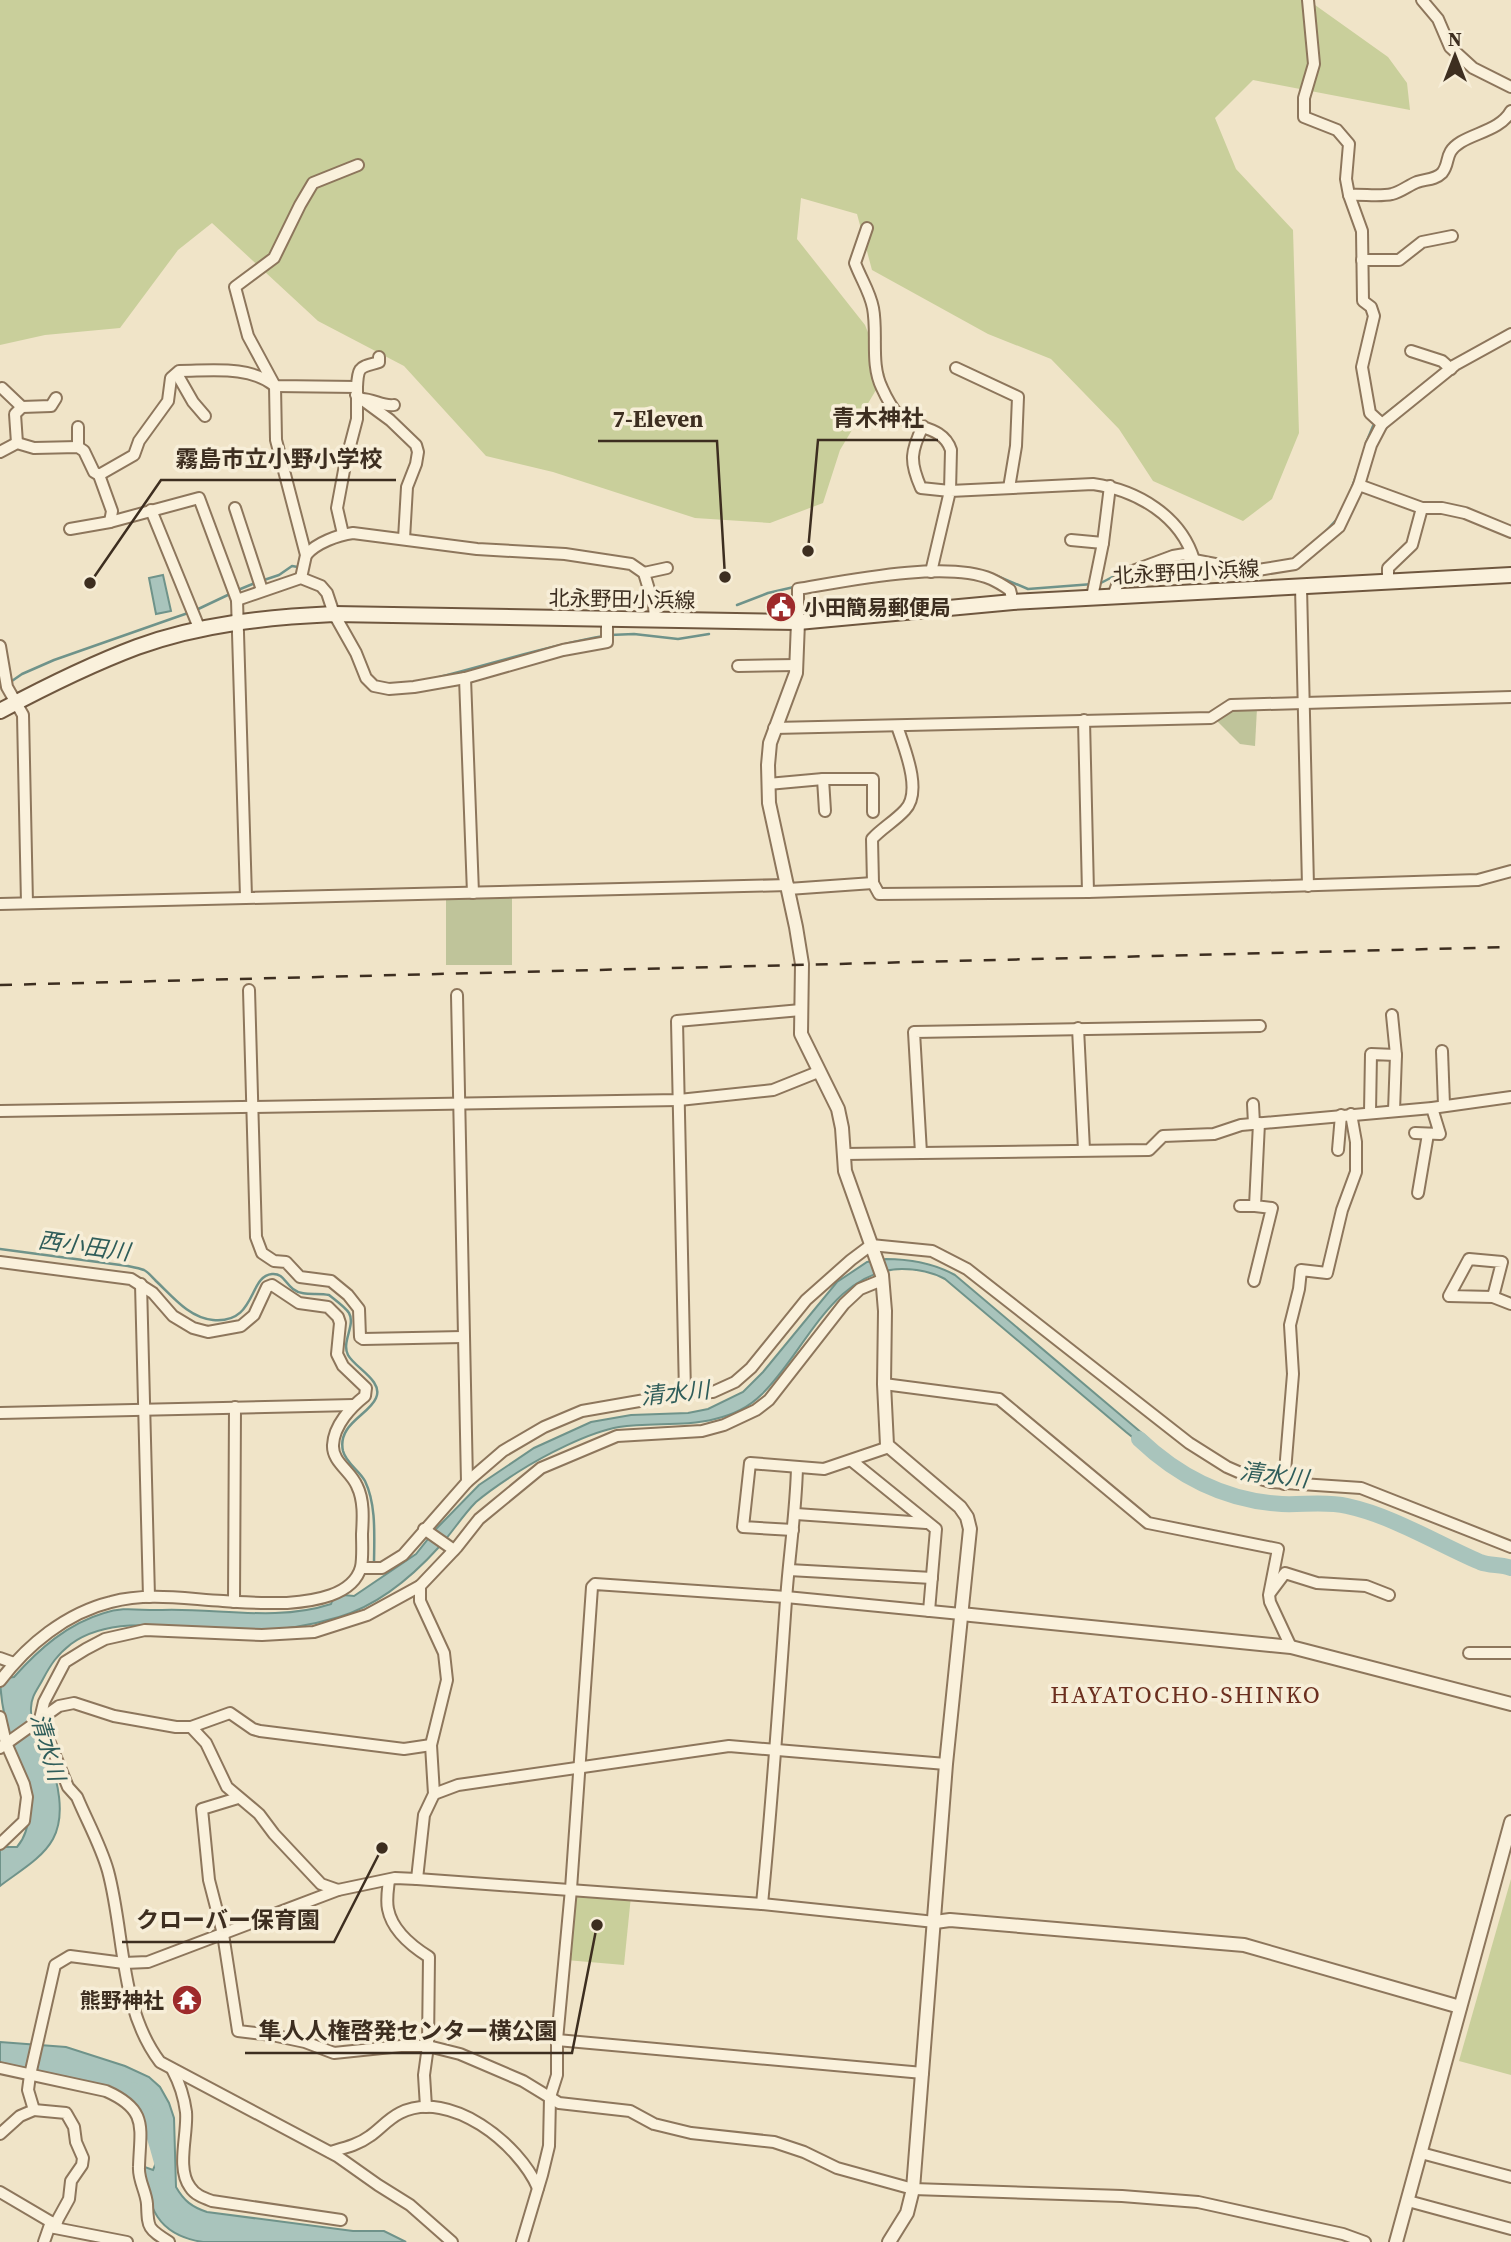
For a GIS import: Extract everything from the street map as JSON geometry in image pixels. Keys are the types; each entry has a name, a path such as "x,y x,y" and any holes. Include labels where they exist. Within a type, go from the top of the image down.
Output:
{"main road":[{"name":"北永野田小浜線","path":"0,711 67,676 197,619 239,622 334,614 607,624 654,621 798,622 1013,602 1093,588 1113,596 1511,575"}],"street":[{"path":"1308,0 1314,64 1304,98 1304,117 1337,130 1349,145 1346,179 1362,231 1363,301 1371,307 1374,316 1362,368 1370,413 1382,424"},
{"path":"1422,0 1438,19 1450,47 1473,68 1511,87"},
{"path":"1349,195 1392,194 1441,174 1451,150 1506,120 1511,111"},
{"path":"302,574 305,556 276,440 275,386 247,336 235,287 274,258 313,183 358,165"},
{"path":"867,228 855,263 874,310 878,376 882,388 900,417 935,432 949,444 951,450 950,491 931,568"},
{"path":"1362,260 1399,260 1422,242 1452,236"},
{"path":"1113,596 1119,580 1130,572 1173,556 1185,554 1241,569 1258,570 1294,564 1339,527 1359,485 1371,445 1382,424 1451,369 1511,334"},
{"path":"1411,351 1441,361 1451,369"},
{"path":"343,534 337,508 357,419 357,372 362,367 379,362 379,356"},
{"path":"956,368 1018,397 1016,446 1009,488"},
{"path":"99,475 134,455 139,441 169,401 171,378 180,371 243,372 275,386 357,394 394,405"},
{"path":"177,374 193,402 205,416"},
{"path":"2,388 22,407"},
{"path":"357,394 416,445 416,464 407,487 404,539"},
{"path":"17,443 15,414 22,407 51,406 56,398"},
{"path":"923,426 912,447 914,472 920,488 950,491 1093,484 1110,486 1133,495 1169,518 1193,556"},
{"path":"78,427 78,447"},
{"path":"0,452 17,443 34,447 78,447 84,451 94,472 99,475 111,511 110,522"},
{"path":"1359,485 1422,508 1442,508 1465,513 1511,532"},
{"path":"1093,588 1103,543 1110,486"},
{"path":"70,528 110,522 199,498 235,594 239,622 246,897"},
{"path":"235,508 260,584"},
{"path":"1388,582 1388,568 1412,545 1422,508"},
{"path":"151,510 197,619"},
{"path":"305,556 309,550 343,534 353,533 632,564 644,573 654,606 654,621"},
{"path":"1071,540 1103,543"},
{"path":"644,573 667,568"},
{"path":"889,2242 907,2213 913,2189 946,1764 970,1529 967,1517 960,1507 889,1447 884,1384 885,1311 882,1278 849,1185 838,1109 801,1034 802,964 769,803 769,755 774,729 797,665 797,589 931,568 990,578 1010,590 1013,602"},
{"path":"1258,570 1261,589"},
{"path":"235,594 260,584 302,574 327,593 334,614 356,653 366,678 374,686 389,689 465,678 564,650 607,642 607,624"},
{"path":"1301,587 1308,886"},
{"path":"0,646 6,683 23,715 27,903"},
{"path":"738,666 797,665"},
{"path":"465,678 473,893"},
{"path":"774,729 1211,718 1231,705 1511,697"},
{"path":"1084,720 1088,892"},
{"path":"897,726 908,757 913,794 908,808 872,839 873,883 879,894 1088,892 1478,880 1511,871"},
{"path":"768,784 823,779 873,779 873,812"},
{"path":"823,779 825,811"},
{"path":"0,904 873,883"},
{"path":"250,990 256,1237 262,1253 274,1261 286,1262 300,1277 327,1279 339,1287 359,1309 360,1337 363,1339 463,1337"},
{"path":"457,995 467,1482"},
{"path":"685,1393 677,1021 801,1010"},
{"path":"1392,1015 1396,1055 1394,1111"},
{"path":"921,1153 914,1032 1260,1026"},
{"path":"1078,1028 1084,1150"},
{"path":"1415,1133 1440,1134 1438,1107 1442,1051"},
{"path":"1370,1112 1371,1054 1396,1055"},
{"path":"0,1111 679,1100 773,1090 818,1072"},
{"path":"844,1154 1149,1150 1163,1136 1214,1134 1241,1125 1438,1107 1511,1097"},
{"path":"1253,1104 1257,1124 1255,1206"},
{"path":"1338,1150 1346,1114"},
{"path":"1284,1484 1292,1395 1290,1325 1301,1269 1327,1273 1342,1210 1356,1172 1356,1142 1346,1114"},
{"path":"1418,1193 1428,1134"},
{"path":"1240,1206 1272,1208 1254,1281"},
{"path":"360,1568 382,1568 403,1555 467,1482 503,1451 544,1427 582,1411 685,1393 713,1392 735,1382 758,1360 806,1300 851,1260 872,1249 932,1251 958,1264 1189,1443 1242,1474 1284,1484 1361,1488 1511,1547"},
{"path":"1493,1297 1502,1262 1469,1259 1449,1296 1493,1297 1511,1304"},
{"path":"0,1262 131,1279 141,1284 173,1316 193,1328 208,1332 241,1326 254,1315 267,1287 272,1285 299,1303 328,1307 338,1317 340,1323 337,1354 343,1366 366,1388 365,1396 341,1422 332,1447 336,1459 356,1483 363,1522 360,1568 353,1580 341,1591 310,1601 287,1603 149,1597 112,1601 79,1613 26,1650 2,1678"},
{"path":"452,2242 410,2205 330,2152 173,2071 152,2052 132,2005 108,1870 77,1797 68,1787 40,1719 44,1702 65,1662 105,1640 145,1630 262,1635 314,1632 367,1615 420,1586 479,1519 541,1468 617,1436 702,1431 724,1425 756,1410 769,1399 844,1304 860,1289 882,1278"},
{"path":"141,1284 149,1597"},
{"path":"884,1384 999,1399 1147,1522 1278,1549 1269,1595 1291,1647"},
{"path":"0,1413 354,1405"},
{"path":"234,1602 235,1406"},
{"path":"793,1530 743,1527 750,1463 824,1469 889,1447"},
{"path":"852,1461 936,1529 929,1611"},
{"path":"762,1904 777,1748 786,1597 796,1514 797,1468"},
{"path":"796,1514 927,1522"},
{"path":"424,1529 454,1550"},
{"path":"789,1570 932,1578"},
{"path":"1269,1595 1284,1573 1317,1583 1366,1586 1390,1595"},
{"path":"522,2242 549,2146 550,2097 557,2075 557,2040 571,1889 592,1587 595,1584 786,1597 1291,1647 1511,1704"},
{"path":"417,1879 424,1815 434,1794 431,1745 447,1680 444,1653 420,1601 420,1586"},
{"path":"1469,1653 1511,1653"},
{"path":"0,1658 14,1663"},
{"path":"3,1745 59,1706 74,1703 114,1716 176,1727 191,1727 230,1713 260,1731 404,1749 431,1745"},
{"path":"0,1717 3,1745 24,1784 26,1810 24,1821 0,1844"},
{"path":"191,1727 206,1743 228,1787 237,1798 259,1814 321,1884 338,1890"},
{"path":"434,1794 458,1785 729,1745 946,1764"},
{"path":"237,1798 202,1809 209,1880 223,1934 238,2031 306,2042 334,2053 428,2046 460,2054 523,2081 559,2103 629,2112 653,2124 682,2131 774,2141 837,2168 913,2189 1122,2196 1198,2202 1343,2234 1365,2242"},
{"path":"1396,2242 1511,1822"},
{"path":"34,2110 28,2090 30,2075 55,1965 70,1956 124,1963 148,1962 338,1890 389,1880 417,1879 571,1889 762,1904 935,1922 950,1920 1244,1945 1460,2007"},
{"path":"389,1880 388,1910 395,1924 412,1946 429,1957 428,2046 424,2076 426,2108"},
{"path":"557,2040 923,2073"},
{"path":"0,2068 106,2091 118,2096 135,2112 142,2131 139,2167 140,2183 147,2204 147,2224 169,2242"},
{"path":"173,2071 182,2089 186,2113 184,2170 188,2186 196,2194 212,2201 341,2220"},
{"path":"330,2152 355,2145 401,2113 426,2108 464,2114 474,2119 524,2163 538,2188"},
{"path":"0,2134 20,2116 34,2110 66,2113 74,2127 76,2142 83,2158 82,2165 71,2181 69,2199 44,2242"},
{"path":"1421,2153 1511,2177"},
{"path":"0,2192 53,2225 127,2242"},
{"path":"1408,2201 1511,2229"}],"green space":[{"path":"0,0 1308,0 1388,57 1407,83 1410,110 1253,80 1215,118 1236,169 1293,230 1299,433 1272,499 1243,521 1153,481 1119,429 1051,359 988,334 872,270 857,214 801,198 797,239 865,325 885,375 840,450 823,503 770,523 695,518 553,472 486,456 404,366 318,321 212,223 178,250 120,328 45,335 0,345"},
{"path":"1233,708 1257,708 1255,746 1240,744 1215,719"},
{"path":"446,896 512,896 512,965 446,965"},
{"path":"1511,1879 1511,2075 1459,2061"},
{"path":"571,1889 631,1896 624,1965 566,1960"}],"water":[{"path":"163,575 171,611 156,614 149,578"},
{"path":"886,1259 922,1262 955,1275 1149,1439 1154,1451 1152,1453 1126,1432 945,1279 930,1273 902,1269 878,1273 856,1283 838,1299 821,1317 777,1378 746,1407 703,1421 619,1427 580,1439 553,1452 518,1472 476,1502 417,1569 381,1598 354,1612 313,1624 262,1631 151,1625 108,1628 88,1634 71,1644 52,1664 31,1704 34,1727 52,1766 57,1787 60,1809 57,1830 43,1853 0,1886 0,1850 4,1847 17,1847 28,1821 28,1806 5,1718 0,1673 6,1678 14,1677 44,1647 66,1631 111,1611 133,1609 289,1612 331,1604 333,1599 343,1595 354,1596 416,1554 479,1485 534,1448 591,1422 631,1415 688,1413 708,1409 743,1392 763,1372 837,1282 867,1262"},
{"path":"0,2042 66,2047 125,2066 149,2077 160,2087 174,2118 176,2187 185,2200 197,2208 207,2212 353,2231 384,2231 406,2242 203,2242 175,2233 158,2217 148,2194 142,2166 153,2170 160,2141 151,2117 144,2109 136,2102 134,2106 119,2094 0,2065"}],"waterway":[{"path":"1468,352 1511,329"},
{"path":"1384,415 1444,368"},
{"path":"1366,443 1373,426"},
{"path":"1351,490 1356,476"},
{"path":"1326,531 1338,518"},
{"path":"1140,563 1169,552"},
{"path":"261,581 279,575 292,566 298,567"},
{"path":"1099,584 1118,574"},
{"path":"997,576 1028,589 1093,584"},
{"path":"238,590 255,583"},
{"path":"737,605 768,593 794,587"},
{"path":"194,611 232,593"},
{"path":"9,683 54,660 188,613"},
{"path":"610,635 634,634 678,639 709,634"},
{"path":"427,680 604,636"},
{"name":"西小田川","path":"0,1249 142,1269 189,1311 213,1320 237,1315 245,1308 264,1277 272,1274 281,1277 297,1291 329,1295 340,1304 351,1318 346,1345 348,1355 373,1380 377,1392 372,1404 349,1427 342,1442 345,1455 365,1481 369,1491 374,1523 374,1566"},
{"name":"清水川","path":"1139,1439 1170,1465 1223,1492 1262,1502 1331,1504 1364,1510 1480,1562 1511,1568"},
{"name":"清水川","path":"133,2090 148,2118 164,2170"}],"railway":[{"path":"0,985 1511,947"}],"place":[{"name":"青木神社","path":"808,551"},
{"name":"7-Eleven","path":"725,577"},
{"name":"霧島市立小野小学校","path":"90,583"},
{"name":"小田簡易郵便局","path":"781,607"},
{"name":"クローバー保育園","path":"382,1848"},
{"name":"隼人人権啓発センター横公園","path":"597,1925"},
{"name":"熊野神社","path":"187,2000"}],"district":[{"name":"HAYATOCHO-SHINKO","path":"1186,1694"}]}
